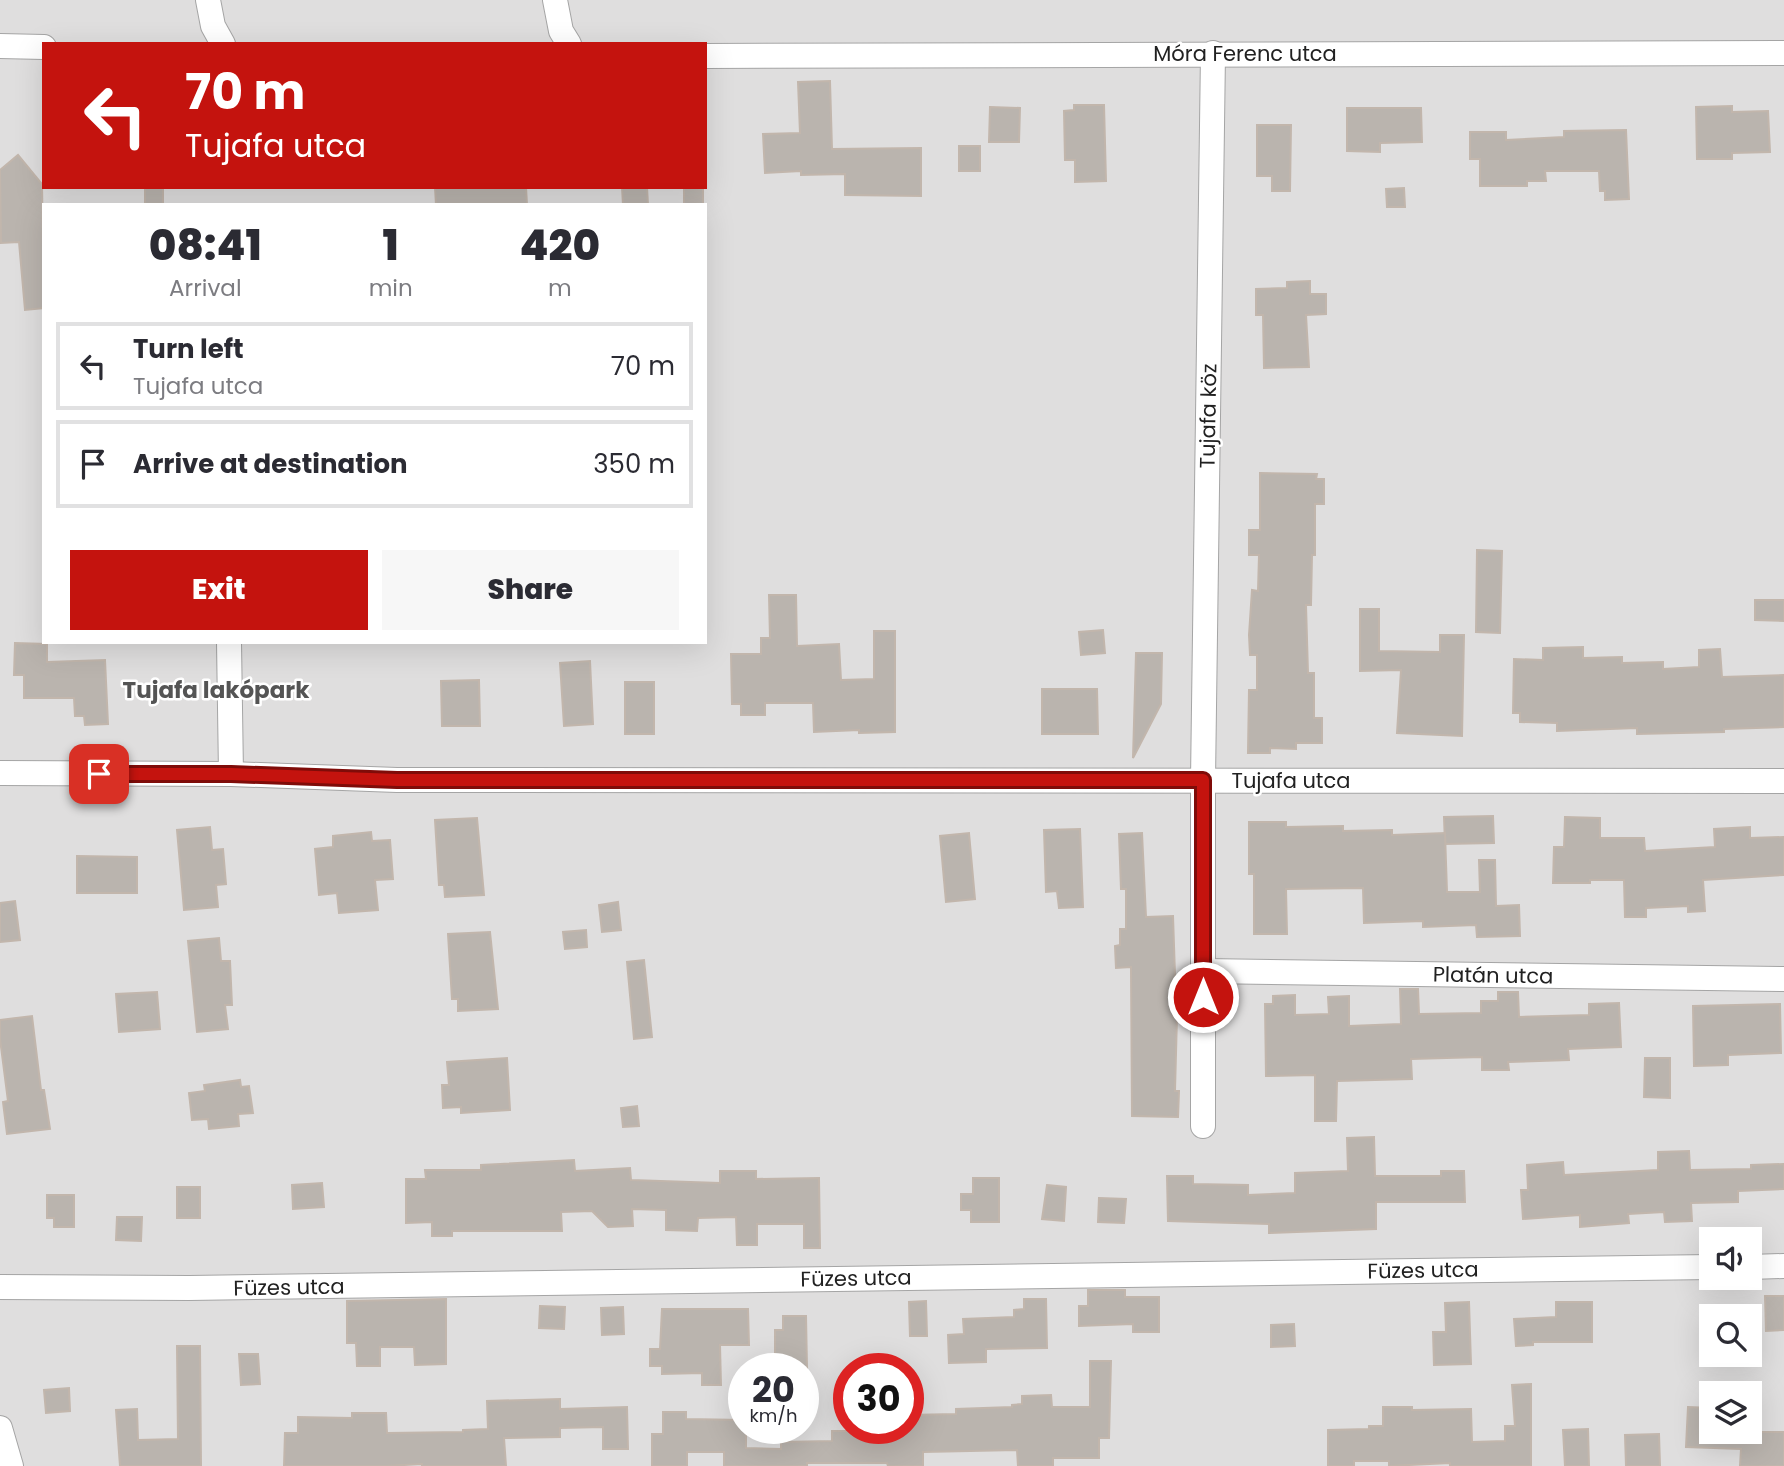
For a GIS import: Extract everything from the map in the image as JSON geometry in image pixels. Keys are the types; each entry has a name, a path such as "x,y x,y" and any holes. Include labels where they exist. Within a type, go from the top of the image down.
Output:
{"street":[{"path":"208,0 214,26 222,42"},
{"path":"555,0 561,31 568,42"},
{"path":"0,46 42,47"},
{"name":"Móra Ferenc utca","path":"707,55 1784,52"},
{"name":"Tujafa köz","path":"1203,1126 1203,780 1213,53"},
{"path":"229,644 231,774"},
{"name":"Tujafa utca","path":"0,773 231,774 397,780 1784,781"},
{"name":"Platán utca","path":"1203,971 1784,979"},
{"path":"1762,1267 1784,1266"},
{"name":"Füzes utca","path":"0,1287 189,1288 1699,1267"},
{"path":"0,1428 10,1466"}],"shaded area":[{"path":"0,0 1784,0 1784,1466 10,1466 0,1420"}],"building":[{"path":"830,81 832,149 921,148 921,196 845,195 845,174 801,175 801,171 765,173 763,134 800,133 798,82"},
{"path":"1074,105 1104,105 1106,181 1075,182 1075,160 1065,160 1064,111 1074,110"},
{"path":"1732,106 1732,112 1768,111 1770,152 1732,153 1732,159 1697,159 1696,107"},
{"path":"990,107 1020,108 1019,142 989,142"},
{"path":"1347,108 1421,108 1422,142 1380,143 1380,152 1347,151"},
{"path":"1257,125 1291,125 1290,191 1272,191 1272,176 1257,176"},
{"path":"1626,130 1629,199 1605,200 1605,191 1600,191 1599,171 1545,171 1546,181 1527,181 1527,186 1480,186 1480,159 1470,159 1470,132 1506,132 1506,140 1564,137 1564,131"},
{"path":"959,146 980,146 980,171 959,171"},
{"path":"18,155 42,184 42,308 25,310 19,242 1,243 0,170"},
{"path":"1404,188 1405,207 1387,207 1386,189"},
{"path":"145,189 163,189 163,203 145,203"},
{"path":"435,189 526,189 527,203 436,203"},
{"path":"622,189 647,189 648,203 623,203"},
{"path":"684,189 703,189 703,203 684,203"},
{"path":"1310,281 1310,294 1326,294 1326,314 1306,315 1309,367 1264,368 1263,315 1256,315 1256,289 1287,288 1287,282"},
{"path":"1260,473 1317,474 1316,479 1324,479 1324,504 1315,504 1311,605 1306,605 1308,673 1314,673 1314,718 1322,718 1322,743 1296,743 1296,749 1270,748 1270,753 1248,753 1249,690 1257,690 1257,655 1250,655 1249,635 1252,590 1258,591 1259,555 1249,555 1249,530 1260,530"},
{"path":"1477,550 1502,551 1500,633 1476,632"},
{"path":"769,595 796,595 797,646 839,644 841,680 874,679 874,631 895,631 895,732 814,732 813,703 765,703 765,715 741,715 741,704 732,704 731,654 761,654 761,638 770,638"},
{"path":"1755,600 1784,600 1784,621 1755,620"},
{"path":"1360,609 1379,609 1379,651 1440,652 1440,635 1464,635 1462,736 1397,733 1401,670 1360,671"},
{"path":"1103,630 1105,653 1081,655 1079,632"},
{"path":"15,643 47,644 47,662 105,660 108,724 85,725 84,716 75,716 74,698 24,698 24,675 14,675"},
{"path":"1583,647 1583,658 1622,657 1622,663 1663,662 1663,669 1699,667 1699,650 1720,649 1722,677 1784,675 1784,727 1724,729 1724,732 1637,734 1637,728 1557,731 1557,723 1520,722 1520,713 1513,713 1514,659 1543,660 1543,648"},
{"path":"1136,653 1162,653 1161,704 1133,758"},
{"path":"590,661 593,724 564,726 560,663"},
{"path":"479,680 480,726 442,726 441,681"},
{"path":"625,682 654,682 654,734 625,734"},
{"path":"1042,689 1097,689 1098,734 1042,734"},
{"path":"1493,816 1494,843 1445,844 1444,817"},
{"path":"1565,817 1600,818 1600,838 1644,838 1645,851 1715,847 1714,829 1750,827 1750,838 1784,837 1784,875 1703,880 1705,911 1688,912 1688,906 1646,908 1646,917 1625,917 1624,880 1553,883 1554,847 1564,847"},
{"path":"477,818 484,895 445,897 444,885 439,885 435,820"},
{"path":"1249,822 1286,822 1286,827 1343,826 1343,831 1392,830 1392,835 1445,833 1447,892 1480,892 1479,860 1495,860 1496,906 1519,905 1520,936 1477,937 1476,925 1423,927 1423,921 1364,923 1363,888 1286,889 1287,934 1254,934 1254,874 1249,874"},
{"path":"210,827 212,850 223,849 226,884 216,885 218,907 184,910 177,830"},
{"path":"1080,829 1083,907 1059,908 1057,891 1046,892 1044,830"},
{"path":"371,832 372,841 390,840 393,879 375,880 378,910 339,913 337,893 319,895 315,849 333,847 333,836"},
{"path":"969,833 975,899 946,902 940,836"},
{"path":"1142,833 1146,917 1173,916 1173,1016 1177,1016 1175,1091 1179,1091 1178,1117 1132,1116 1131,967 1116,968 1115,946 1120,945 1120,929 1126,929 1126,889 1121,889 1119,834"},
{"path":"77,856 137,857 137,893 77,893"},
{"path":"15,901 20,940 0,942 0,903"},
{"path":"618,902 621,930 602,932 599,905"},
{"path":"586,930 587,947 565,949 563,932"},
{"path":"490,932 498,1009 458,1011 458,999 452,999 448,934"},
{"path":"219,938 221,961 230,961 232,1005 225,1005 228,1029 197,1032 188,941"},
{"path":"644,960 652,1037 634,1039 627,962"},
{"path":"1400,989 1418,989 1419,1014 1481,1013 1481,1001 1498,1001 1498,992 1518,992 1519,1017 1589,1015 1589,1004 1619,1003 1621,1047 1568,1049 1569,1060 1508,1062 1509,1070 1482,1070 1482,1057 1411,1059 1412,1079 1337,1081 1336,1121 1315,1121 1315,1075 1266,1076 1265,1004 1273,1004 1273,996 1295,995 1295,1015 1329,1014 1328,997 1349,996 1349,1026 1401,1024"},
{"path":"157,992 160,1029 119,1032 116,994"},
{"path":"1780,1004 1781,1053 1728,1055 1728,1065 1694,1066 1693,1006"},
{"path":"32,1016 41,1090 44,1090 50,1129 7,1134 3,1102 8,1101 0,1020"},
{"path":"507,1058 510,1110 461,1113 461,1107 443,1108 442,1085 449,1085 447,1062"},
{"path":"1645,1058 1670,1058 1670,1098 1644,1097"},
{"path":"240,1080 241,1087 249,1086 253,1113 238,1114 239,1126 209,1129 208,1119 192,1120 189,1093 205,1091 204,1085"},
{"path":"637,1106 639,1126 623,1127 621,1108"},
{"path":"1374,1137 1375,1176 1441,1176 1441,1171 1464,1171 1465,1202 1376,1202 1376,1229 1269,1233 1269,1224 1168,1221 1167,1176 1193,1176 1193,1184 1248,1185 1248,1195 1295,1193 1295,1173 1348,1171 1347,1138"},
{"path":"1689,1151 1690,1170 1751,1169 1751,1165 1784,1164 1784,1189 1738,1191 1738,1202 1691,1203 1692,1221 1665,1222 1664,1212 1628,1214 1629,1223 1580,1227 1580,1215 1523,1219 1521,1190 1528,1190 1527,1165 1563,1162 1564,1175 1658,1170 1658,1152"},
{"path":"574,1160 575,1171 630,1168 631,1180 720,1183 720,1171 756,1171 756,1179 819,1178 820,1248 804,1248 804,1224 757,1224 757,1245 737,1245 736,1217 698,1218 697,1231 666,1230 666,1210 632,1209 633,1226 608,1227 592,1211 561,1212 562,1231 452,1231 452,1236 432,1236 432,1222 406,1223 406,1179 426,1179 425,1170 481,1170 481,1165"},
{"path":"973,1178 999,1178 999,1222 971,1222 971,1210 961,1210 961,1194 973,1194"},
{"path":"322,1183 324,1207 293,1209 292,1185"},
{"path":"1047,1185 1066,1187 1064,1221 1042,1219"},
{"path":"177,1187 200,1187 200,1218 177,1218"},
{"path":"47,1195 74,1195 74,1227 54,1227 54,1218 47,1218"},
{"path":"1099,1198 1126,1199 1124,1223 1098,1222"},
{"path":"117,1217 142,1217 141,1241 116,1240"},
{"path":"1088,1290 1125,1290 1125,1297 1159,1297 1159,1332 1133,1332 1133,1324 1079,1326 1079,1306 1088,1306"},
{"path":"1765,1296 1784,1296 1784,1330 1766,1331"},
{"path":"446,1299 446,1364 415,1365 414,1347 380,1347 380,1366 357,1366 356,1343 347,1343 347,1301"},
{"path":"1024,1299 1046,1299 1047,1348 986,1349 986,1362 949,1363 948,1335 964,1334 963,1319 1014,1317 1014,1310 1024,1309"},
{"path":"926,1301 927,1336 910,1336 909,1302"},
{"path":"1469,1302 1471,1364 1434,1365 1433,1332 1446,1332 1445,1303"},
{"path":"1556,1302 1592,1302 1592,1342 1533,1342 1533,1345 1516,1346 1514,1319 1556,1317"},
{"path":"540,1306 565,1307 564,1329 539,1328"},
{"path":"623,1307 624,1334 602,1335 601,1308"},
{"path":"662,1309 748,1309 749,1345 720,1345 721,1385 702,1385 702,1373 662,1374 662,1366 650,1366 650,1349 660,1349"},
{"path":"783,1316 806,1316 807,1353 775,1353 775,1330 783,1330"},
{"path":"1294,1324 1295,1346 1271,1347 1271,1325"},
{"path":"177,1346 200,1346 201,1466 120,1466 116,1410 137,1409 138,1440 178,1439"},
{"path":"239,1354 258,1354 260,1384 241,1385"},
{"path":"1090,1361 1111,1361 1109,1438 1099,1438 1099,1458 1053,1458 1053,1466 1018,1466 1017,1450 923,1452 923,1466 807,1463 807,1466 724,1466 724,1452 687,1452 687,1466 652,1466 652,1434 663,1434 663,1412 686,1412 686,1419 728,1420 728,1444 746,1444 746,1448 781,1449 781,1444 819,1444 819,1441 832,1441 832,1431 833,1444 924,1444 924,1415 956,1414 956,1409 1012,1407 1022,1404 1022,1396 1051,1395 1052,1407 1090,1407"},
{"path":"1531,1384 1531,1466 1450,1466 1450,1463 1389,1466 1389,1461 1354,1461 1354,1466 1328,1466 1328,1430 1383,1426 1383,1407 1412,1407 1412,1410 1471,1409 1472,1442 1505,1441 1505,1426 1515,1426 1512,1385"},
{"path":"69,1388 70,1411 46,1413 44,1390"},
{"path":"560,1399 560,1409 627,1407 628,1449 603,1449 603,1427 560,1428 560,1437 504,1438 506,1466 284,1466 285,1433 298,1433 298,1417 352,1418 352,1413 386,1413 387,1433 463,1432 488,1429 487,1401"},
{"path":"1688,1407 1699,1407 1699,1444 1762,1444 1762,1432 1784,1432 1784,1466 1740,1466 1741,1449 1686,1447"},
{"path":"1588,1429 1589,1466 1565,1466 1563,1430"},
{"path":"1659,1434 1660,1466 1626,1466 1625,1435"}],"district":[{"name":"Tujafa lakópark","path":"216,690"}],"route":[{"path":"99,774 231,774 397,780 1203,780 1203,997"}]}
